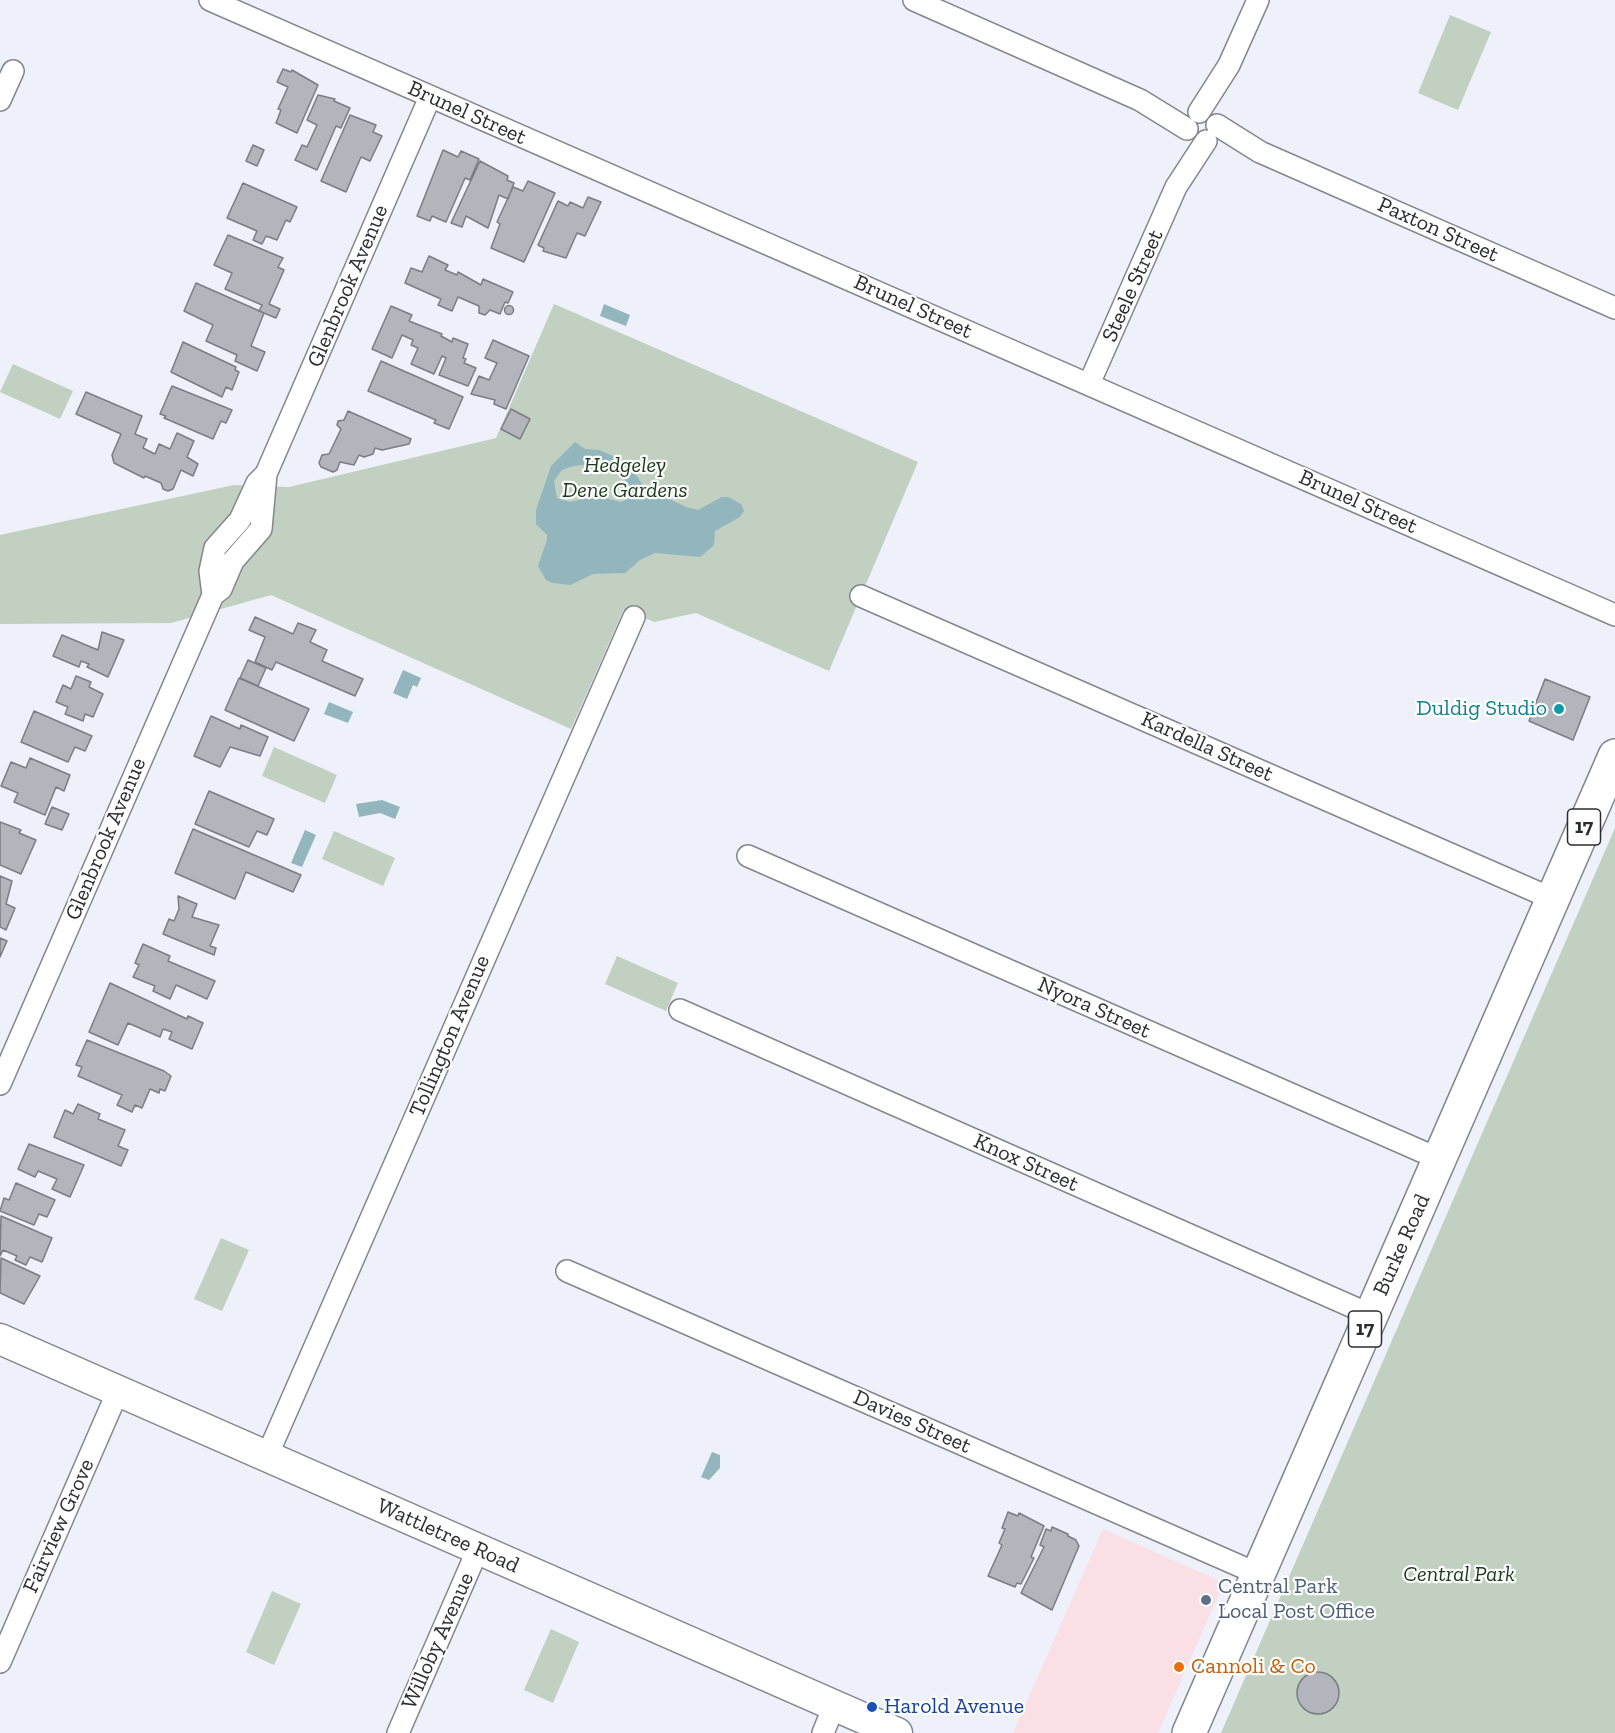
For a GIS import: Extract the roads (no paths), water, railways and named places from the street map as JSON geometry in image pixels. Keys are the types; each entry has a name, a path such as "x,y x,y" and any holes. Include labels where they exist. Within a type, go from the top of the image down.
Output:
{"main road":[{"name":"Burke Road","path":"1189,1733 1615,756"},
{"name":"Wattletree Road","path":"0,1339 897,1733"}],"street":[{"name":"Brunel Street","path":"210,0 1615,615"},
{"name":"Paxton Street","path":"914,0 1615,308"},
{"name":"Steele Street","path":"1089,384 1258,0"},
{"path":"0,100 13,71"},
{"name":"Glenbrook Avenue","path":"0,1084 213,595 220,589 234,561 261,529 266,474 430,97"},
{"name":"Kardella Street","path":"861,596 1553,899"},
{"name":"Tollington Avenue","path":"267,1456 634,616"},
{"name":"Nyora Street","path":"748,856 1440,1159"},
{"name":"Knox Street","path":"680,1010 1371,1315"},
{"name":"Davies Street","path":"567,1271 1258,1574"},
{"name":"Fairview Grove","path":"0,1662 118,1391"},
{"name":"Willoby Avenue","path":"398,1733 478,1549"},
{"path":"823,1733 834,1706"}],"water":[{"path":"604,304 630,315 626,326 600,316"},
{"path":"575,442 585,449 599,450 620,459 635,473 644,487 686,507 698,510 722,497 728,497 741,504 744,511 740,517 715,531 714,545 700,557 655,553 640,560 625,573 593,574 570,585 553,583 546,580 538,566 547,535 536,524 536,510 551,466","holes":["602,463 622,474 633,494 621,502 596,496 570,502 557,498 554,481 562,470 573,466"]},
{"path":"403,670 421,678 417,687 413,685 407,699 393,693"},
{"path":"329,702 353,712 348,723 324,714"},
{"path":"382,800 400,807 395,819 380,813 359,817 356,804"},
{"path":"305,830 316,835 302,867 291,863"},
{"path":"712,1452 720,1455 720,1468 709,1480 701,1477"}],"place":[{"name":"Duldig Studio","path":"1559,709"},
{"name":"Central Park Local Post Office","path":"1206,1600"},
{"name":"Cannoli & Co","path":"1179,1667"},
{"name":"Harold Avenue","path":"872,1707"}],"park label":[{"name":"Hedgeley Dene Gardens","path":"625,479"},
{"name":"Central Park","path":"1459,1575"}]}
